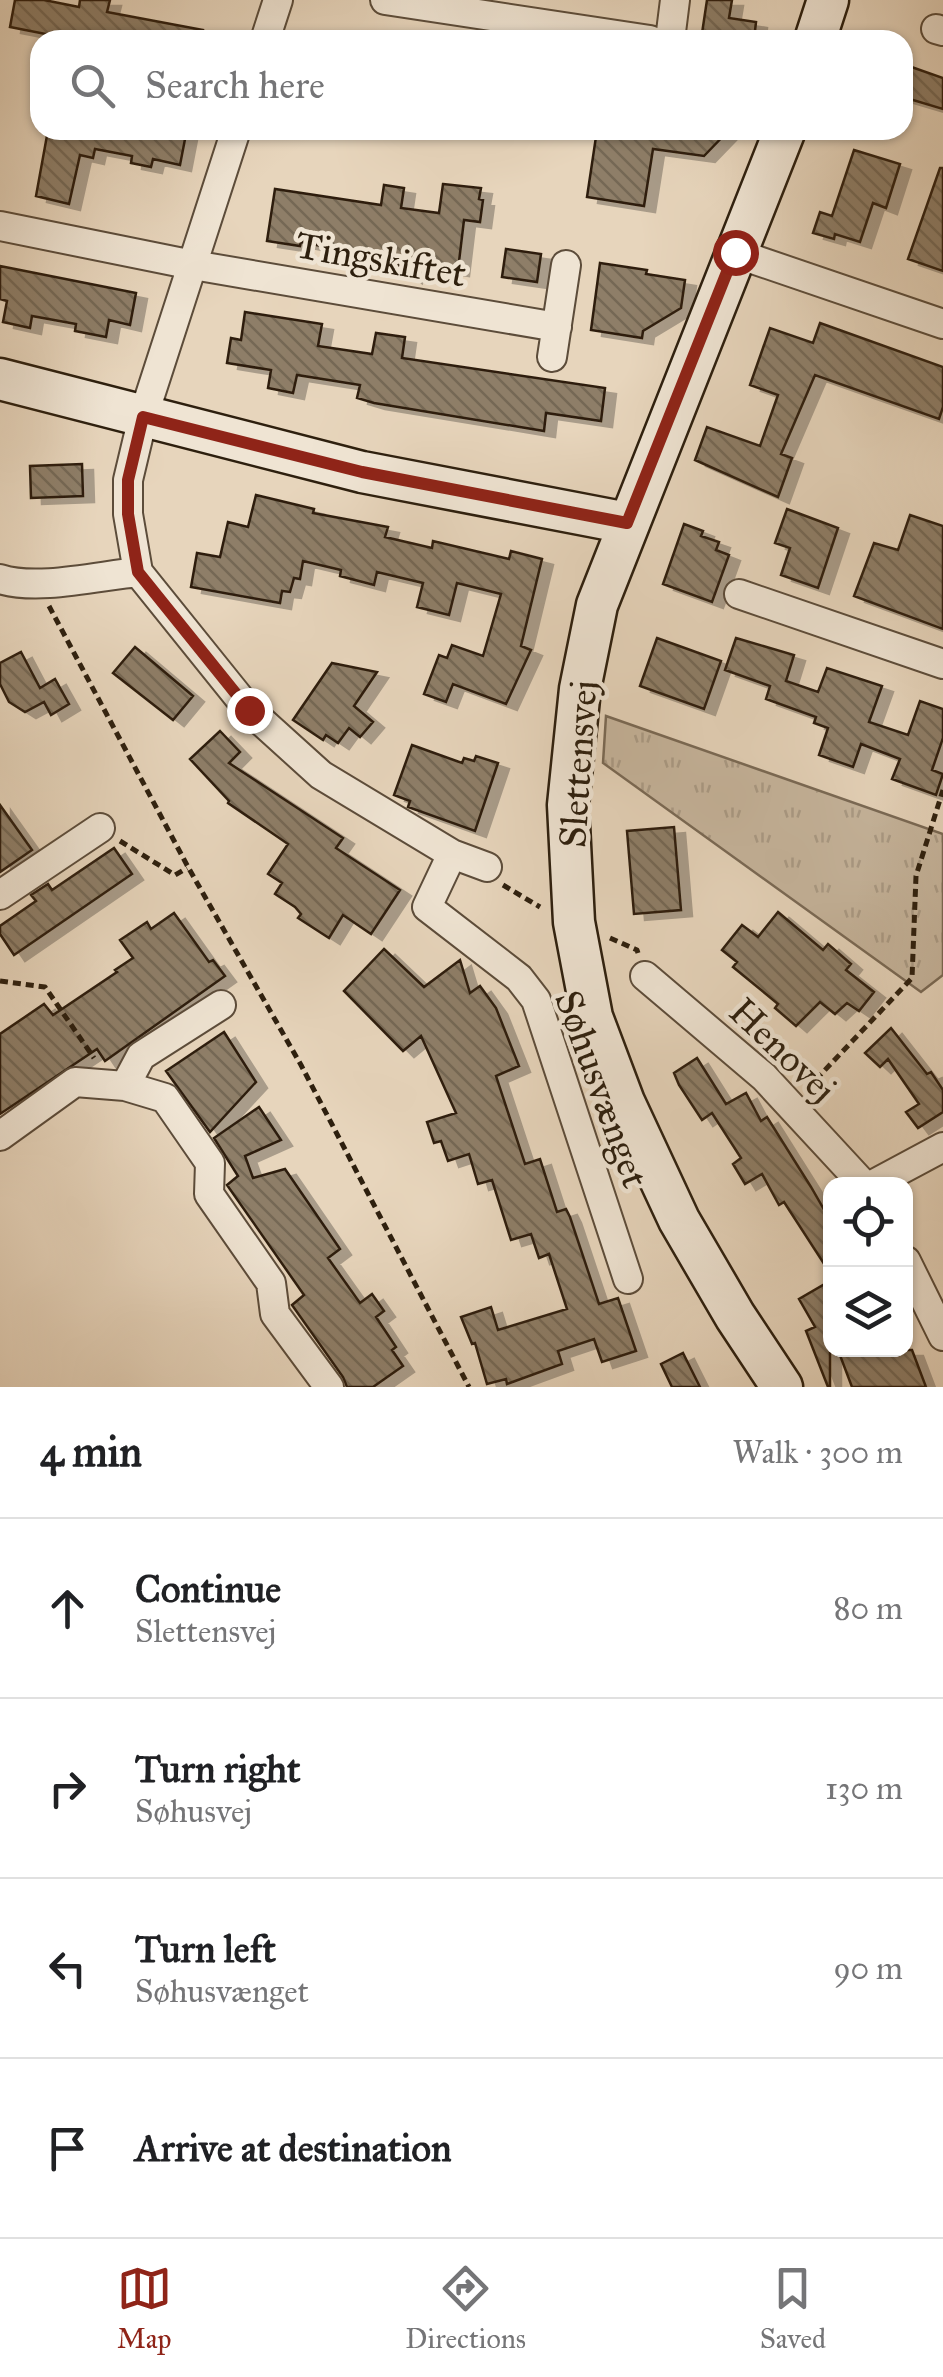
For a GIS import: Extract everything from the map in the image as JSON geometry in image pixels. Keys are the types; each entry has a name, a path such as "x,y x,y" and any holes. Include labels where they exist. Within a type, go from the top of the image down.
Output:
{"street":[{"path":"268,30 278,0"},
{"path":"385,0 584,30"},
{"path":"671,30 675,0"},
{"path":"818,30 828,0"},
{"path":"233,140 143,417 128,480 128,514 138,572 249,710 321,775 452,854 487,867"},
{"name":"Slettensvej","path":"781,140 597,605 580,689 568,805 574,922 592,1017 624,1102 679,1220 782,1387"},
{"name":"Tingskiftet","path":"0,226 193,266 557,327"},
{"path":"735,252 943,324"},
{"path":"552,357 566,265"},
{"path":"0,379 362,472 627,523"},
{"path":"0,579 14,583 47,582 138,572"},
{"path":"739,594 943,664"},
{"path":"0,895 100,828"},
{"name":"Søhusvænget","path":"452,854 426,906 519,978 536,1000 628,1279"},
{"name":"Henovej","path":"644,976 764,1077 857,1177"},
{"path":"114,1085 141,1056 221,1005"},
{"path":"0,1136 75,1082 114,1085 165,1098 210,1163 209,1194 271,1283 275,1314 329,1387"},
{"path":"887,1177 943,1147"},
{"path":"909,1267 943,1336"}],"path":[{"path":"55,622 300,1065 468,1387"},
{"path":"791,1106 912,978 916,876 943,790"},
{"path":"100,828 174,875 188,867"},
{"path":"0,981 45,987 114,1085"}],"green space":[{"path":"606,716 943,834 943,975 921,992 603,763"}],"building":[{"path":"15,0 44,0 79,7 80,0 110,0 107,12 203,30 30,31 10,27"},
{"path":"707,0 732,0 729,18 756,22 755,30 702,30"},
{"path":"913,68 943,78 943,109 913,100"},
{"path":"46,140 185,140 180,165 153,159 151,167 131,163 132,156 95,149 93,158 80,155 69,204 36,196"},
{"path":"596,140 719,140 704,156 653,149 644,206 587,197"},
{"path":"854,150 900,164 886,208 873,203 860,242 835,234 834,239 813,233 820,212 832,216"},
{"path":"943,168 943,271 908,259"},
{"path":"443,184 481,188 480,222 464,220 458,270 415,263 411,277 392,260 301,242 300,246 267,241 275,189 381,205 384,185 404,188 401,208 439,213"},
{"path":"506,249 541,254 537,282 502,277"},
{"path":"600,263 685,280 681,308 643,331 642,338 591,330"},
{"path":"0,266 136,293 130,325 109,320 106,337 75,331 76,324 32,316 30,328 3,322 7,301 0,299"},
{"path":"245,312 322,324 318,346 372,354 376,333 405,337 402,358 605,388 601,421 546,413 544,431 374,403 357,398 360,385 297,375 293,393 268,388 271,370 227,363 231,338 241,340"},
{"path":"820,323 943,367 943,407 939,419 815,375 781,454 792,458 778,497 695,460 707,427 760,446 778,395 750,385 770,328 813,343"},
{"path":"82,464 83,496 31,498 30,466"},
{"path":"256,495 314,509 313,513 388,527 385,537 432,548 433,541 509,559 511,551 542,559 521,646 531,650 506,704 453,684 446,702 424,694 439,655 447,658 452,645 483,656 501,594 457,583 449,615 417,607 423,583 377,572 374,585 340,576 341,570 303,561 300,579 294,578 290,592 282,591 280,603 191,587 197,553 220,557 228,522 248,527"},
{"path":"787,509 838,528 818,588 781,575 790,548 775,543"},
{"path":"910,515 943,526 943,629 854,596 874,543 898,550"},
{"path":"684,524 719,542 716,550 729,555 712,602 663,584"},
{"path":"657,638 721,661 704,709 640,686"},
{"path":"736,638 794,655 786,681 818,692 827,668 882,686 869,722 908,735 920,701 943,709 943,738 932,770 943,774 936,795 892,779 900,759 861,744 853,767 819,755 828,728 814,723 816,717 766,699 770,686 725,670"},
{"path":"135,647 193,696 173,720 113,673"},
{"path":"21,652 40,688 55,679 69,704 51,715 44,702 25,712 9,702 0,684 0,663"},
{"path":"332,663 377,672 354,706 373,722 360,737 349,728 338,743 326,735 323,740 293,720"},
{"path":"220,731 240,752 229,763 343,838 336,848 400,890 371,934 343,915 329,938 298,918 301,914 295,907 275,894 282,883 268,874 288,844 228,803 190,759"},
{"path":"412,745 462,763 464,758 474,761 476,756 498,763 475,831 408,807 410,801 394,795"},
{"path":"0,805 32,850 0,872"},
{"path":"674,827 681,910 634,914 627,831"},
{"path":"114,848 132,874 14,955 0,934 0,926 36,901 31,895 48,884 52,890"},
{"path":"778,912 823,950 828,944 851,964 846,970 874,992 859,1011 847,1003 835,1014 820,1002 796,1026 775,1008 778,1004 733,967 737,962 722,950 742,925 758,937"},
{"path":"174,913 209,962 213,960 225,976 105,1061 97,1049 0,1114 0,1034 44,1004 53,1015 117,972 133,958 120,940 147,922 151,929"},
{"path":"384,949 424,987 460,960 470,993 480,986 496,1008 519,1066 496,1076 525,1164 540,1159 557,1212 566,1209 570,1217 599,1304 618,1298 636,1351 602,1362 594,1339 558,1351 562,1364 507,1384 506,1379 487,1384 475,1343 472,1344 461,1317 491,1307 498,1330 567,1309 549,1254 539,1258 531,1234 511,1240 492,1180 478,1184 469,1154 448,1161 441,1141 434,1143 427,1122 456,1113 421,1036 403,1051 344,991"},
{"path":"891,1028 943,1090 943,1112 918,1128 906,1112 919,1104 888,1059 880,1067 865,1053"},
{"path":"224,1032 256,1082 210,1132 166,1071"},
{"path":"697,1058 726,1104 746,1093 761,1121 767,1117 823,1208 823,1262 784,1202 779,1205 762,1174 745,1184 733,1164 741,1158 712,1113 702,1120 674,1073"},
{"path":"259,1107 281,1140 245,1156 253,1178 285,1169 340,1249 328,1258 360,1303 372,1294 384,1311 376,1317 396,1347 392,1350 403,1366 373,1387 347,1387 292,1305 304,1295 227,1185 238,1176 214,1138"},
{"path":"823,1285 823,1357 830,1357 830,1387 806,1331 815,1327 799,1299"},
{"path":"683,1353 700,1387 672,1387 661,1364"},
{"path":"913,1353 926,1387 852,1387 841,1357 913,1357"}],"route":[{"path":"249,710 138,572 128,514 128,480 143,417 362,472 627,523 735,252"}]}
